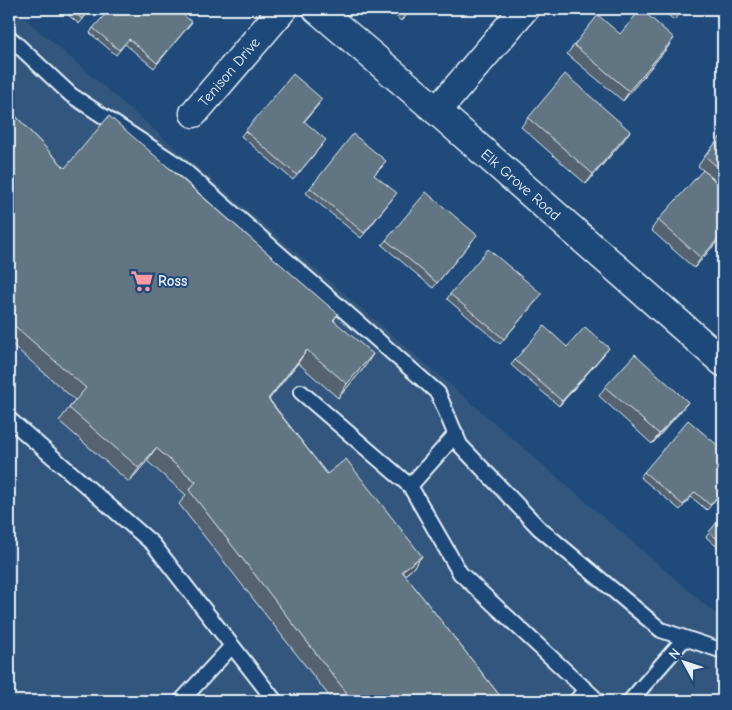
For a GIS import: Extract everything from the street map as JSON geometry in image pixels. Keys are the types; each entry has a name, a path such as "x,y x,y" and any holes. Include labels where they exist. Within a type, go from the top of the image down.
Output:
{"street":[{"name":"Tenison Drive","path":"194,113 283,9"},
{"name":"Elk Grove Road","path":"317,9 720,353"},
{"path":"437,111 524,9"}],"lane":[{"path":"9,37 71,95 178,165 438,393 460,445 539,528 661,630 723,651"},
{"path":"301,392 410,486 460,573 598,701"},
{"path":"9,419 153,544 275,701"},
{"path":"410,486 456,434"},
{"path":"630,701 684,639"},
{"path":"181,701 232,646"},
{"path":"576,701 586,690"}],"shaded area":[{"path":"9,9 14,9 723,620 723,701 9,701"}],"building":[{"path":"70,9 91,9 82,19"},
{"path":"110,9 176,9 192,22 157,63 129,39 119,50 93,28"},
{"path":"641,9 674,38 629,91 574,45 598,15 620,34"},
{"path":"293,74 322,99 304,121 326,140 297,175 245,131"},
{"path":"565,74 630,131 593,174 528,118"},
{"path":"9,109 65,168 109,116 338,314 333,320 373,354 347,384 307,350 268,399 327,474 346,459 422,556 402,571 504,701 353,701 189,490 196,482 156,448 139,468 69,408 86,388 9,321"},
{"path":"353,134 386,161 374,175 397,193 364,233 310,188"},
{"path":"723,134 723,172 705,156"},
{"path":"703,170 723,188 723,233 701,258 658,220"},
{"path":"426,192 477,235 437,283 386,240"},
{"path":"488,249 542,294 504,339 450,294"},
{"path":"544,326 567,347 585,327 609,348 562,401 515,360"},
{"path":"635,354 688,402 659,434 605,387"},
{"path":"688,420 723,450 723,490 710,505 695,492 683,505 644,472"},
{"path":"723,515 723,544 709,532"}],"place":[{"name":"Ross","path":"142,281"}]}
